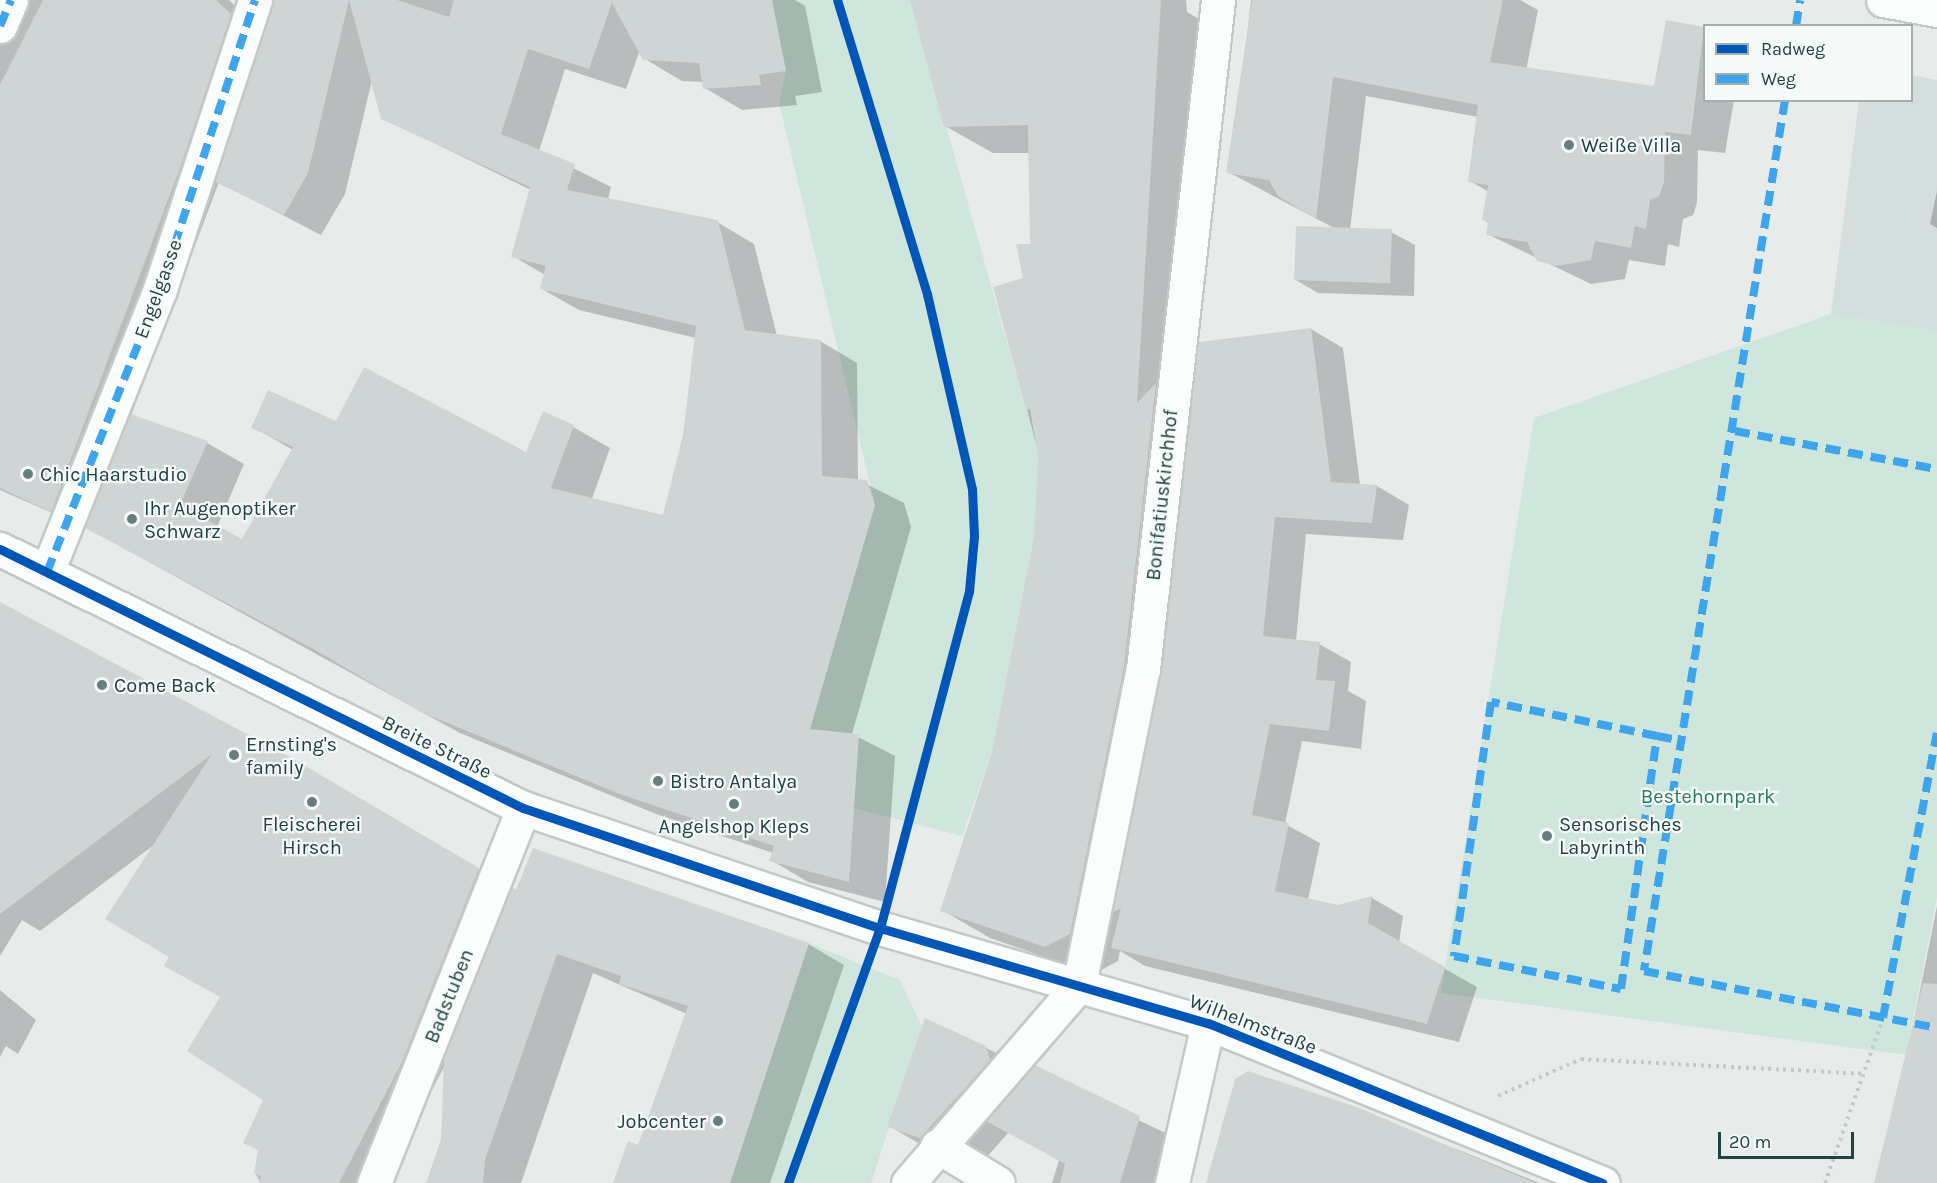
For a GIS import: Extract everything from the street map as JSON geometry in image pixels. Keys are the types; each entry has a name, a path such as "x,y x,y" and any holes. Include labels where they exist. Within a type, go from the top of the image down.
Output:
{"street":[{"path":"0,26 11,0"},
{"name":"Engelgasse","path":"46,572 160,288 255,0"},
{"name":"Bonifatiuskirchhof","path":"1079,985 1143,669 1218,0"},
{"path":"1883,0 1937,10"},
{"name":"Breite Straße","path":"0,549 523,808 880,928"},
{"name":"Badstuben","path":"374,1183 523,808"},
{"name":"Wilhelmstraße","path":"880,928 1208,1023 1603,1183"},
{"path":"908,1183 936,1146 1079,985"},
{"path":"1172,1183 1208,1023"},
{"path":"936,1146 998,1183"}],"path":[{"path":"1825,1183 1883,1018"},
{"path":"1446,1120 1581,1059 1864,1074"}],"shaded area":[{"path":"1913,75 1937,80 1937,331 1831,314 1859,102 1913,102"}],"green space":[{"path":"772,0 911,0 1026,410 1030,409 1038,456 1034,536 992,752 962,836 854,808 859,734 810,730 875,505 779,103 786,71"},
{"name":"Bestehornpark","path":"1831,314 1937,331 1937,897 1906,1055 1441,993 1534,418"},
{"path":"809,943 900,980 922,1027 871,1183 726,1183"}],"building":[{"path":"43,0 216,0 231,14 181,165 51,512 0,488 0,85"},
{"path":"274,0 349,0 308,173 284,215 215,182"},
{"path":"349,0 397,0 449,17 454,0 772,0 786,71 759,75 761,85 703,89 699,63 643,60 612,3 589,69 528,49 501,134 575,164 567,190 718,220 745,330 821,340 822,476 867,480 875,505 810,729 859,734 849,882 769,861 774,846 617,793 421,712 315,650 85,528 130,414 208,441 180,505 242,539 293,447 251,428 268,390 336,421 364,367 526,452 543,411 574,425 551,488 663,515 683,435 696,326 540,289 546,266 511,257 530,187 381,119"},
{"path":"910,0 1161,0 1137,403 1156,383 1124,666 1070,934 1045,947 940,911 992,752 1034,536 1038,456 1030,409 1026,410 993,287 1023,278 1016,244 1030,244 1028,125 944,127"},
{"path":"1252,0 1503,0 1490,62 1654,86 1666,20 1703,27 1691,135 1665,132 1664,183 1659,196 1650,200 1646,229 1635,226 1631,248 1595,241 1591,260 1556,266 1537,261 1527,242 1486,235 1488,221 1482,220 1488,185 1468,182 1478,105 1333,77 1316,219 1278,196 1269,180 1226,173"},
{"path":"1296,226 1392,229 1390,283 1294,280"},
{"path":"1311,328 1331,482 1377,485 1372,523 1275,517 1263,636 1320,642 1316,680 1335,681 1329,731 1270,724 1252,815 1289,823 1275,891 1338,905 1372,896 1368,923 1445,967 1427,1024 1111,948 1121,908 1113,912 1162,671 1199,342"},
{"path":"0,602 295,760 479,868 401,1064 339,1183 259,1183 261,1176 254,1174 258,1150 243,1143 263,1100 187,1051 220,997 164,966 169,957 105,919 212,754 0,914"},
{"path":"533,848 809,943 730,1183 613,1183 628,1141 638,1145 688,1006 619,984 621,976 557,954 485,1160 483,1183 426,1183 441,1140 444,1058 512,887 516,890"},
{"path":"1923,983 1937,984 1937,1183 1874,1183"},
{"path":"925,1018 986,1046 990,1060 920,1138 887,1127"},
{"path":"1035,1065 1140,1116 1120,1183 1060,1183 1065,1164 986,1121"},
{"path":"1248,1071 1357,1107 1535,1183 1206,1183 1235,1079"}],"marked path":[{"path":"0,26 11,0"},
{"path":"47,572 160,289 255,0"},
{"path":"1796,24 1800,0"},
{"path":"1785,102 1644,971 1937,1028"},
{"path":"1735,431 1937,469"},
{"path":"1657,736 1491,702 1454,956 1621,989 1657,736 1682,741"},
{"path":"1883,1018 1937,733"}],"cycle path":[{"path":"788,1183 880,928 969,591 974,536 972,489 927,294 837,0"},
{"path":"0,549 523,808 880,928 1208,1023 1603,1183"}],"place":[{"name":"Weiße Villa","path":"1569,145"},
{"name":"Chic Haarstudio","path":"28,474"},
{"name":"Ihr Augenoptiker Schwarz","path":"132,519"},
{"name":"Come Back","path":"102,685"},
{"name":"Ernsting's family","path":"234,755"},
{"name":"Bistro Antalya","path":"658,781"},
{"name":"Fleischerei Hirsch","path":"312,802"},
{"name":"Angelshop Kleps","path":"734,804"},
{"name":"Sensorisches Labyrinth","path":"1547,836"},
{"name":"Jobcenter","path":"718,1121"}]}
